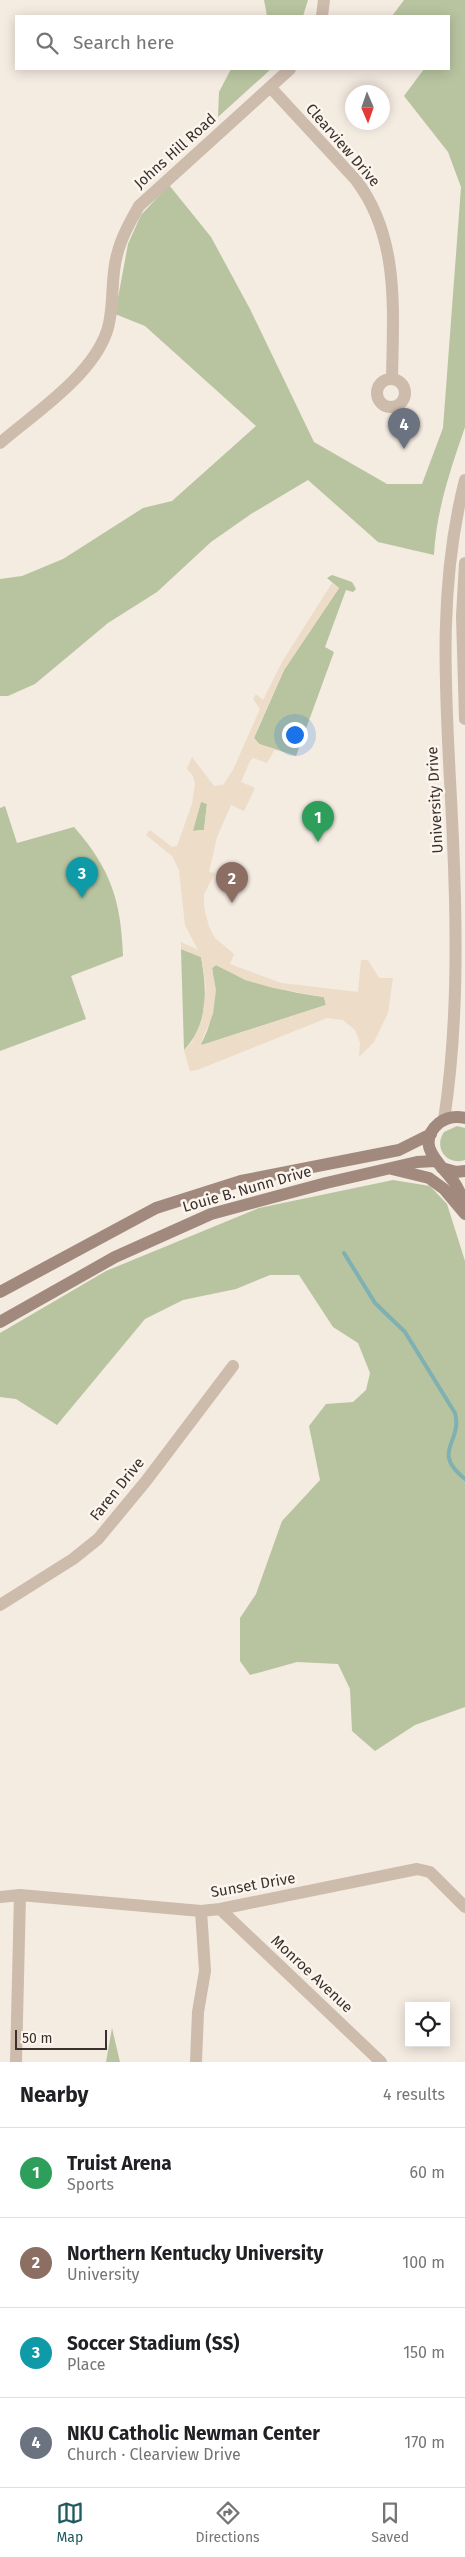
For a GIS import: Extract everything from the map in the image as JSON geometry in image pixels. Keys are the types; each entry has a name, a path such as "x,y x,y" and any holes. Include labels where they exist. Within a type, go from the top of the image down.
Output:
{"main road":[{"path":"465,1118 454,1117 444,1120 432,1134 430,1147 438,1164 461,1193 465,1207"},
{"name":"Louie B. Nunn Drive","path":"0,1292 156,1208 241,1181 399,1150 432,1134"},
{"name":"Louie B. Nunn Drive","path":"0,1322 115,1256 184,1224 260,1199 390,1168 417,1162 438,1164"},
{"path":"438,1164 456,1172 465,1171"},
{"path":"390,1168 429,1178 444,1188 465,1214"}],"street":[{"path":"322,15 324,0"},
{"name":"Johns Hill Road","path":"0,443 75,379 93,357 107,331 116,256 129,224 139,206 289,70"},
{"name":"Clearview Drive","path":"271,88 356,180 368,196 380,223 389,255 393,291 392,379"},
{"name":"University Drive","path":"444,1120 448,1092 456,935 446,699 446,587 451,544 465,480"},
{"path":"465,564 465,719"},
{"path":"446,587 464,586"},
{"name":"Faren Drive","path":"0,1605 74,1559 98,1539 146,1481 233,1366"},
{"name":"Sunset Drive","path":"0,1896 20,1895 220,1910 417,1869 430,1872 465,1907"},
{"path":"16,2062 20,1895"},
{"path":"196,2062 195,2045 198,2012 206,1971 201,1910"},
{"name":"Monroe Avenue","path":"220,1910 381,2062"}],"green space":[{"path":"264,0 308,0 303,15 267,15"},
{"path":"404,0 465,0 465,427 441,506 434,555 378,542 308,480 251,514 211,542 157,592 108,623 35,684 8,696 0,696 0,579 22,576 63,559 143,508 172,501 256,426 145,326 115,314 128,244 141,215 169,185 211,237 250,309 314,442 387,484 422,484 443,428 461,187 448,152 404,96 423,70 450,70 450,15 393,15"},
{"path":"230,70 270,70 218,117 219,92"},
{"path":"332,575 352,582 356,589 353,592 346,590 325,647 334,652 296,756 259,744 254,738 284,670 339,588 327,578"},
{"path":"201,801 207,804 204,830 192,831"},
{"path":"5,806 17,843 74,827 87,842 112,887 120,919 123,956 71,976 86,1019 0,1051 0,808"},
{"path":"181,949 201,957 205,994 202,1018 198,1029 184,1050"},
{"path":"216,965 268,986 324,997 326,1005 202,1045 213,1007 214,987 212,968"},
{"path":"457,1126 465,1128 465,1160 458,1161 448,1158 441,1149 440,1144 444,1132"},
{"path":"393,1180 430,1186 447,1204 465,1261 465,1707 415,1725 375,1751 352,1731 350,1689 338,1664 297,1662 250,1675 240,1661 240,1618 256,1594 282,1521 320,1480 309,1426 326,1404 353,1402 366,1390 370,1373 358,1343 333,1327 299,1275 270,1275 236,1289 183,1300 145,1319 57,1425 16,1399 0,1397 0,1333 106,1271 259,1208"},
{"path":"112,2028 120,2062 106,2062"}],"shaded area":[{"path":"332,583 339,588 284,670 254,738 259,744 275,749 267,763 253,758 250,761 241,782 255,788 244,811 231,805 217,837 209,872 215,873 204,894 204,907 209,927 215,938 234,954 230,964 281,983 358,992 361,960 368,960 379,978 393,978 388,1013 374,1042 359,1057 360,1043 355,1030 343,1020 327,1018 197,1070 190,1071 184,1050 192,1042 202,1020 206,987 201,957 181,949 181,942 198,950 185,925 179,870 172,856 146,835 150,830 172,847 177,846 192,804 195,784 193,776 187,769 192,757 214,786 223,785 233,770 260,709 253,699 256,694 263,700 282,662","holes":["201,802 207,804 204,830 193,831","216,965 245,980 273,988 324,997 326,1005 202,1045 201,1043 213,1014 216,990 212,968"]}],"waterway":[{"path":"344,1253 375,1303 405,1332 455,1413 456,1423 450,1447 450,1461 465,1479"}],"place":[{"name":"NKU Catholic Newman Center","path":"404,449"},
{"name":"Truist Arena","path":"318,842"},
{"name":"Soccer Stadium (SS)","path":"82,898"},
{"name":"Northern Kentucky University","path":"232,903"}]}
